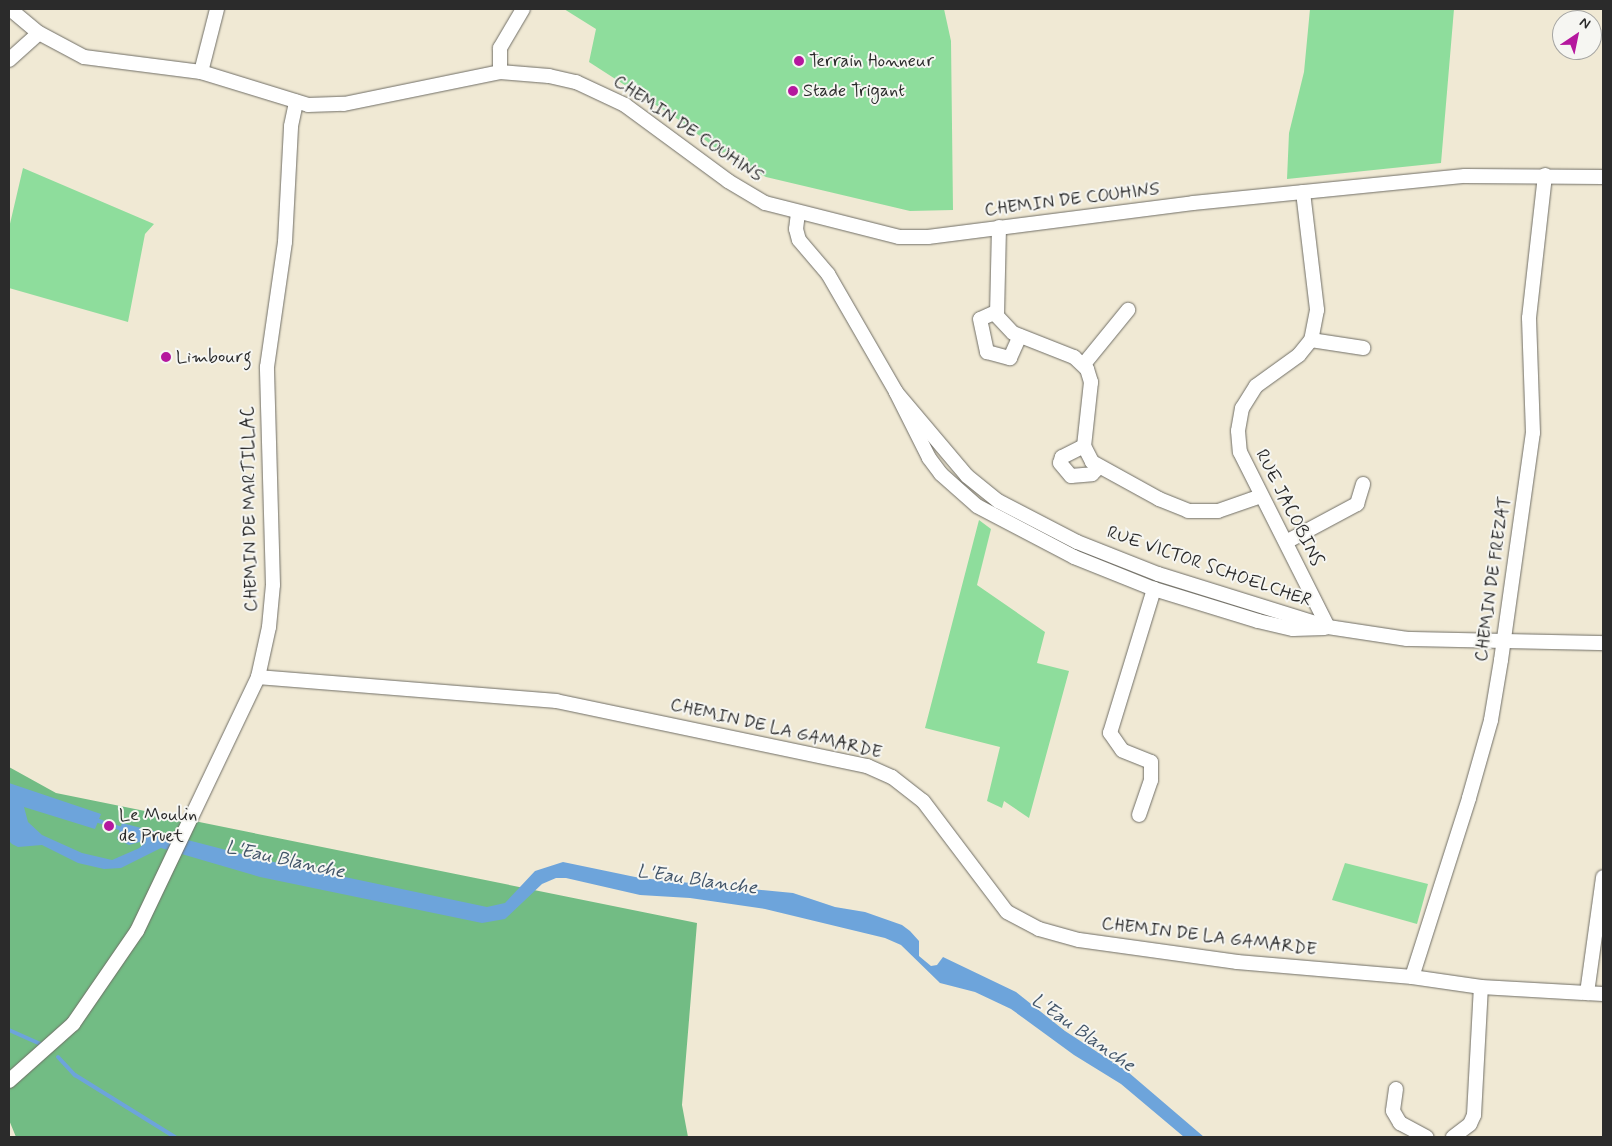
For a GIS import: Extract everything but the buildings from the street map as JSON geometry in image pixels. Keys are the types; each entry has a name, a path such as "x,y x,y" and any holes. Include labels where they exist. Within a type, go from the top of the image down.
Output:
{"street":[{"name":"CHEMIN DE COUHINS","path":"10,9 39,34 63,48 92,59 201,72 296,102 319,106 344,104 500,72 549,76 600,92 625,105 749,194 798,213 877,233 911,238 1303,192 1465,176 1546,175 1603,177"},
{"path":"201,72 217,9"},
{"path":"500,72 502,43 523,9"},
{"path":"9,60 39,34"},
{"name":"CHEMIN DE MARTILLAC","path":"9,1081 73,1024 137,931 258,677 269,628 273,585 267,367 285,242 290,135 296,102"},
{"name":"CHEMIN DE FREZAT","path":"1412,977 1491,720 1533,433 1529,318 1546,175"},
{"name":"RUE JACOBINS","path":"1303,192 1317,310 1311,340 1299,356 1256,386 1242,408 1238,431 1240,452 1328,627"},
{"name":"RUE VICTOR SCHOELCHER","path":"798,213 796,230 799,240 828,274 896,392 929,458 941,474 977,506 1074,557 1154,589 1293,629 1328,627"},
{"path":"999,228 996,312 1004,326 1020,336 1074,357 1084,364 1091,382 1084,446 1098,468 1174,507 1188,510 1218,511 1261,496"},
{"path":"1084,364 1128,310"},
{"path":"996,312 980,319 987,352 1010,358 1020,336"},
{"path":"1311,340 1363,348"},
{"name":"RUE VICTOR SCHOELCHER","path":"896,392 978,488 1030,520 1158,574 1328,627 1407,639 1603,643"},
{"path":"1084,446 1062,456 1060,463 1072,476 1092,474 1098,468"},
{"path":"1286,542 1357,504 1363,484"},
{"path":"1139,815 1151,780 1151,762 1122,750 1110,733 1154,589"},
{"name":"CHEMIN DE LA GAMARDE","path":"258,677 556,701 867,766 892,777 923,801 995,900 1017,919 1040,929 1080,940 1166,955 1412,977 1480,987 1603,994"},
{"path":"1587,993 1603,877"},
{"path":"1453,1137 1470,1124 1474,1115 1480,987"},
{"path":"1396,1089 1393,1111 1400,1123 1426,1137"}],"green space":[{"name":"Stade Trigant","path":"564,9 944,9 951,41 953,210 910,211 766,177 747,168 748,158 731,149 722,153 679,120 589,62 596,29"},
{"path":"1310,9 1454,9 1441,163 1287,179 1289,133 1304,72"},
{"path":"23,168 154,224 145,234 128,322 9,288 9,228"},
{"path":"979,520 991,529 977,585 1045,632 1037,663 1069,671 1029,818 1004,801 1002,808 987,801 1000,747 925,728"},
{"path":"9,767 56,793 697,923 682,1105 688,1137 16,1137 9,1120"},
{"path":"1345,863 1428,884 1417,924 1332,900"}],"water":[{"path":"9,783 101,814 95,829 24,807 28,822 42,835 82,853 112,860 151,843 143,841 129,845 117,839 122,823 269,861 487,907 505,903 535,871 563,862 640,878 793,893 835,907 865,912 902,925 910,931 919,941 919,956 931,966 937,965 943,957 1016,992 1065,1031 1128,1072 1204,1137 1184,1137 1121,1084 1074,1055 1011,1009 975,992 940,983 901,945 885,938 765,909 690,898 640,895 566,878 556,878 542,884 505,919 482,923 260,877 161,848 121,868 104,869 78,863 42,845 18,847 12,844 9,841"}],"waterway":[{"name":"L'Eau Blanche","path":"93,819 125,830"},
{"name":"L'Eau Blanche","path":"138,852 151,840"},
{"name":"L'Eau Blanche","path":"9,1030 41,1044"},
{"name":"L'Eau Blanche","path":"58,1057 75,1075 175,1137"}],"place":[{"name":"Terrain Honneur","path":"799,61"},
{"name":"Stade Trigant","path":"793,91"},
{"name":"Limbourg","path":"166,357"},
{"name":"Le Moulin de Pruet","path":"109,826"}]}
